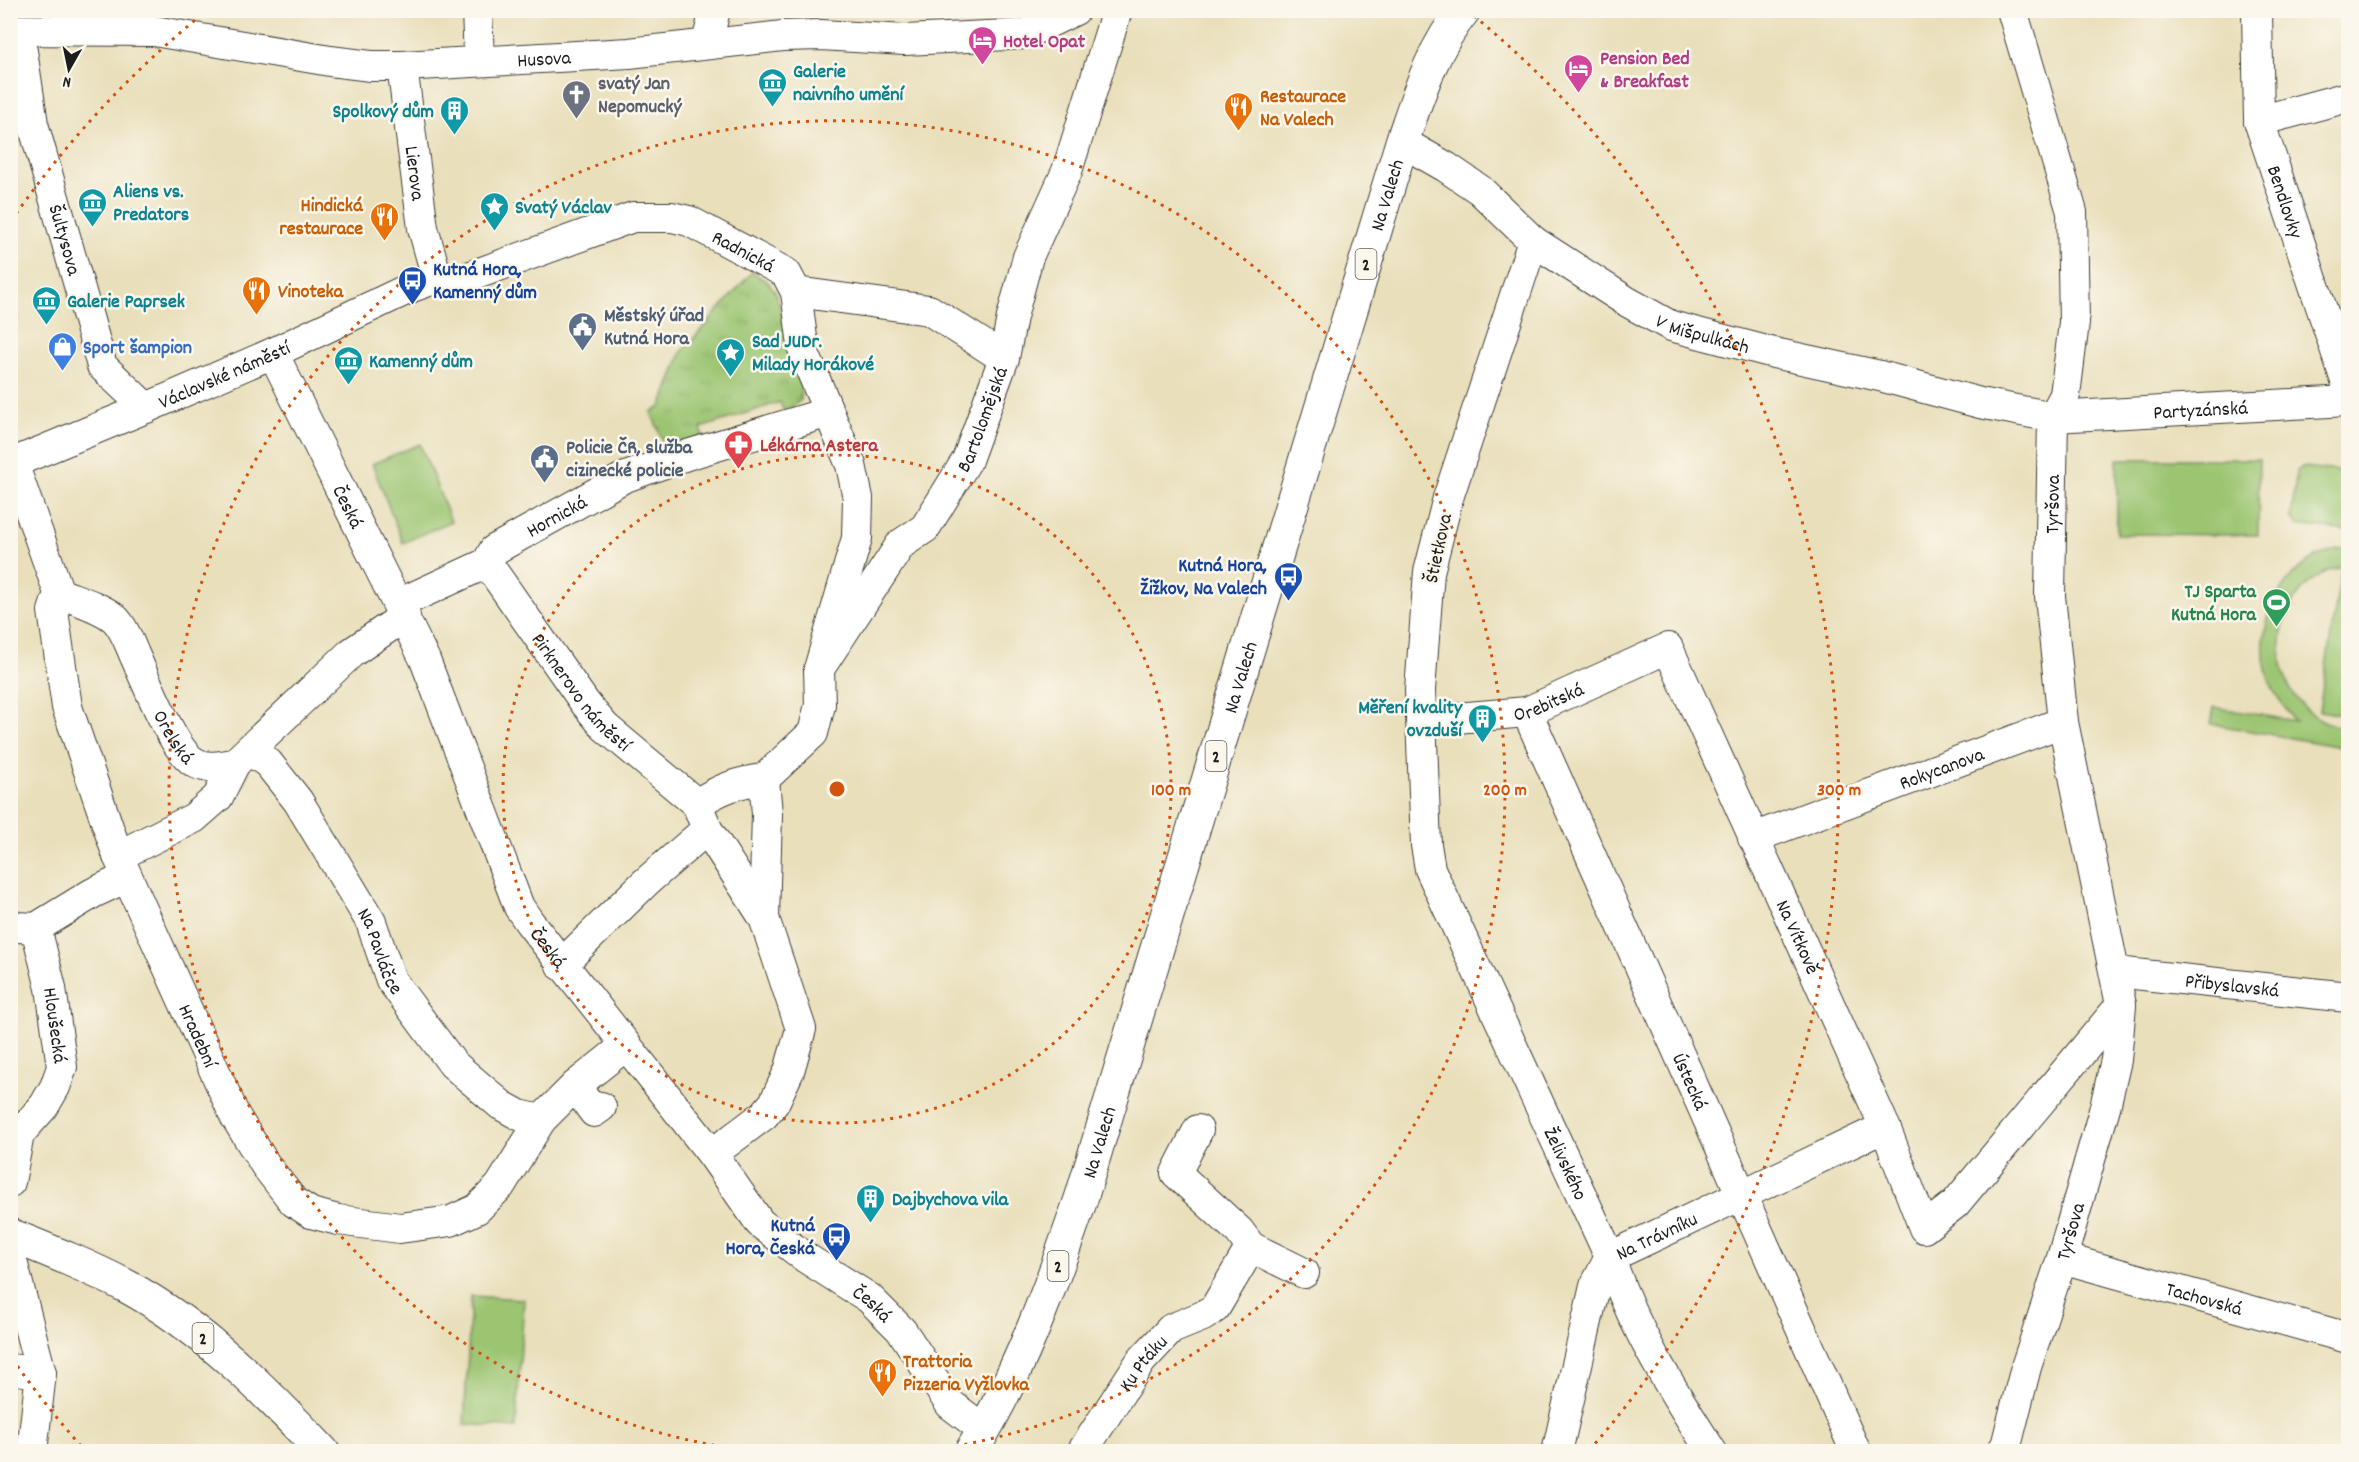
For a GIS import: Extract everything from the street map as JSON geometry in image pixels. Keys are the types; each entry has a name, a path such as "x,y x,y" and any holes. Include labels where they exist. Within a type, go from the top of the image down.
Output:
{"main road":[{"path":"1431,10 1432,59"},
{"name":"Na Valech","path":"979,1444 1044,1305 1081,1199 1402,142 1432,59 1443,38 1464,10"},
{"name":"2","path":"12,1250 128,1287 213,1346 245,1372 323,1452"}],"street":[{"path":"477,10 478,62"},
{"path":"707,43 715,10"},
{"name":"Husova","path":"16,41 22,32 90,20 330,61 371,66 402,66 629,53 707,43 786,23 821,35 905,40 1025,34 1075,10"},
{"name":"Bartolomějská","path":"819,669 901,544 925,528 966,460 1004,358 1028,257 1067,171 1118,10"},
{"name":"Tyršova","path":"2009,1450 2026,1367 2062,1258 2114,1068 2121,1005 2063,722 2050,596 2053,417 2065,396 2074,323 2072,212 2012,10"},
{"name":"Bendlovky","path":"2257,10 2259,121 2349,387"},
{"name":"Šultysova","path":"16,41 33,124 102,366 146,408"},
{"name":"Lierova","path":"402,66 423,228 437,278"},
{"path":"2259,121 2349,97"},
{"name":"V Mišpulkách","path":"1402,142 1480,190 1533,241 1626,302 1671,326 1774,353 1880,376 1980,403 2053,417"},
{"name":"Radnická","path":"437,278 460,280 633,217 672,217 689,221 786,273 796,292 804,353 851,465 858,498 857,538 819,669"},
{"name":"Štietkova","path":"1430,868 1426,845 1420,722 1420,690 1429,572 1448,498 1533,241"},
{"name":"Václavské náměstí","path":"12,463 273,353 412,287 437,278"},
{"path":"796,292 929,310 1004,358"},
{"name":"Česká","path":"273,353 425,660 519,907 561,965 712,1154 760,1223 806,1258 868,1298 902,1331 979,1444"},
{"name":"Partyzánská","path":"2053,417 2349,401"},
{"name":"Hornická","path":"401,610 487,563 494,550 623,478 687,455 829,412"},
{"name":"Hradební","path":"12,463 59,593 53,611 67,707 126,863 235,1116 266,1166 294,1203 311,1213 365,1225 400,1228 451,1221 477,1209 500,1186 542,1120 575,1086 625,1046"},
{"path":"857,538 901,544"},
{"name":"Pirknerovo náměstí","path":"487,563 598,719 702,816 764,918 801,1029 789,1071 774,1103 764,1115 712,1154"},
{"name":"Orelská","path":"59,593 97,608 114,618 126,636 177,742 195,763 216,767 242,757"},
{"path":"242,757 351,652 401,610"},
{"name":"Orebitská","path":"1420,722 1527,712 1668,648"},
{"name":"Na Vítkově","path":"1668,648 1752,838 1885,1127 1924,1228 1955,1204 2121,1005"},
{"path":"561,965 646,882 702,816 715,791 741,782 764,779 813,733 820,705 819,669"},
{"name":"Ústecká","path":"1527,712 1855,1450"},
{"name":"Rokycanova","path":"1752,838 2063,722"},
{"name":"Hloušecká","path":"10,1182 15,1127 44,1106 62,1067 51,988 23,926 93,893 126,863 194,818 218,797 242,757"},
{"name":"Na Pavláčce","path":"242,757 268,763 298,801 371,922 391,980 453,1064 501,1106 519,1115 542,1120"},
{"name":"Pirknerovo náměstí","path":"764,779 766,814 764,918"},
{"name":"Želivského","path":"1430,868 1610,1257 1621,1291 1659,1368 1712,1452"},
{"name":"Přibyslavská","path":"2116,972 2349,997"},
{"path":"575,1086 594,1112 601,1107"},
{"name":"Na Trávníku","path":"1557,1452 1595,1286 1610,1257 1885,1127"},
{"path":"1198,1130 1176,1173 1239,1231 1251,1247 1304,1273"},
{"name":"Ku Ptáku","path":"1095,1447 1136,1367 1171,1329 1186,1324 1215,1308 1251,1247"},
{"path":"12,1250 41,1373 32,1452"},
{"name":"Tachovská","path":"2062,1258 2349,1338"},
{"path":"10,1369 41,1373"}],"green space":[{"name":"Sad JUDr. Milady Horákové","path":"752,272 768,282 776,293 801,386 801,400 783,410 780,402 701,428 703,436 666,449 651,412 661,407 681,353"},
{"path":"420,444 451,521 403,543 372,464"},
{"path":"2117,459 2259,459 2258,535 2117,534"},
{"path":"2302,467 2348,472 2348,531 2297,525 2291,518 2297,471"},
{"path":"2348,547 2348,564 2314,579 2291,605 2281,638 2281,655 2290,688 2300,703 2316,717 2348,730 2348,748 2211,724 2214,707 2295,721 2276,694 2267,674 2264,653 2265,632 2270,611 2292,575 2308,562 2327,552"},
{"path":"2341,572 2348,573 2348,716 2319,711"},
{"path":"471,1296 524,1299 516,1428 464,1424"}],"place":[{"name":"Hotel Opat","path":"982,66"},
{"name":"Pension Bed & Breakfast","path":"1579,94"},
{"name":"Galerie naivního umění","path":"772,108"},
{"name":"svatý Jan Nepomucký","path":"577,120"},
{"name":"Restaurace Na Valech","path":"1239,132"},
{"name":"Spolkový dům","path":"455,136"},
{"name":"Aliens vs. Predators","path":"92,228"},
{"name":"Svatý Václav","path":"494,232"},
{"name":"Hindická restaurace","path":"384,242"},
{"name":"Kutná Hora, Kamenný dům","path":"412,306"},
{"name":"Vinoteka","path":"257,316"},
{"name":"Galerie Paprsek","path":"46,326"},
{"name":"Městský úřad Kutná Hora","path":"583,352"},
{"name":"Sport šampion","path":"62,372"},
{"name":"Sad JUDr. Milady Horákové","path":"731,378"},
{"name":"Kamenný dům","path":"348,386"},
{"name":"Lékárna Astera","path":"739,470"},
{"name":"Policie ČR, služba cizinecké policie","path":"545,484"},
{"name":"Kutná Hora, Žižkov, Na Valech","path":"1288,602"},
{"name":"TJ Sparta Kutná Hora","path":"2277,628"},
{"name":"Měření kvality ovzduší","path":"1483,744"},
{"name":"Dajbychova vila","path":"871,1224"},
{"name":"Kutná Hora, Česká","path":"836,1262"},
{"name":"Trattoria Pizzeria Vyžlovka","path":"882,1398"}]}
